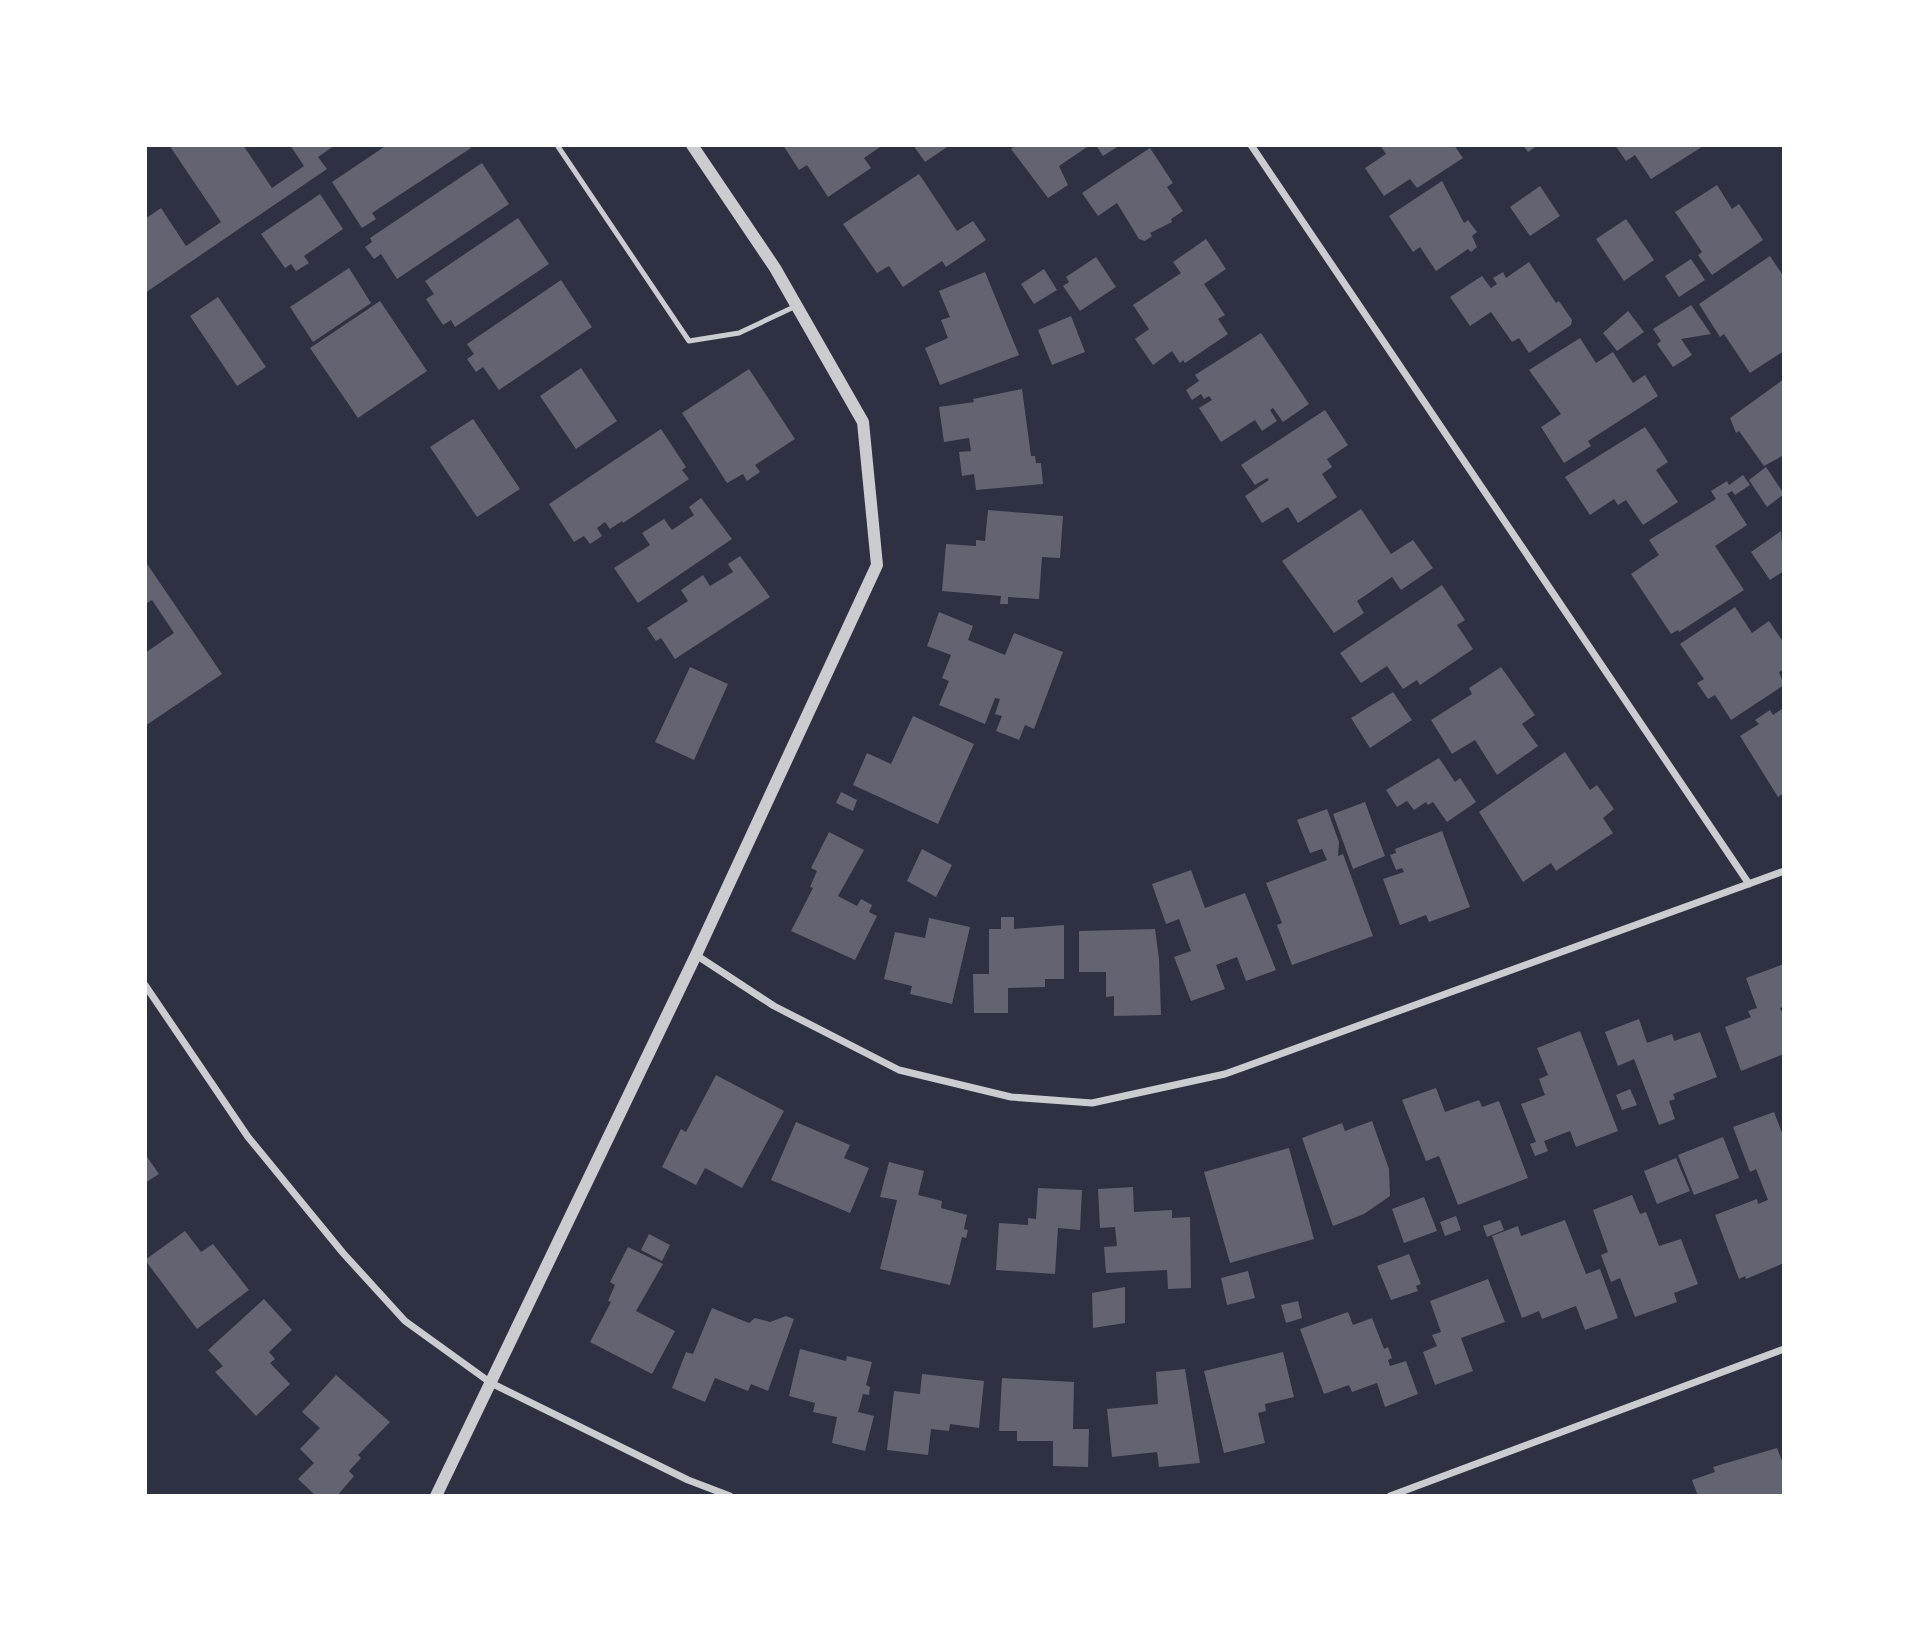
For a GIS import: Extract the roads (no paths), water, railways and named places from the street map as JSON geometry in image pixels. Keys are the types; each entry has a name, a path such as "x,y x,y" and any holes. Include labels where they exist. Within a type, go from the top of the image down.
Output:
{"street":[{"path":"436,1496 696,955 877,565 863,422 797,306 692,145"},
{"path":"1251,145 1749,884"},
{"path":"696,955 774,1006 899,1070 1011,1097 1092,1103 1225,1074 1784,871"},
{"path":"145,985 248,1137 343,1253 405,1321 491,1383 688,1480 730,1496"},
{"path":"1390,1496 1784,1349"}],"lane":[{"path":"557,145 689,341 739,333 797,306"}]}
